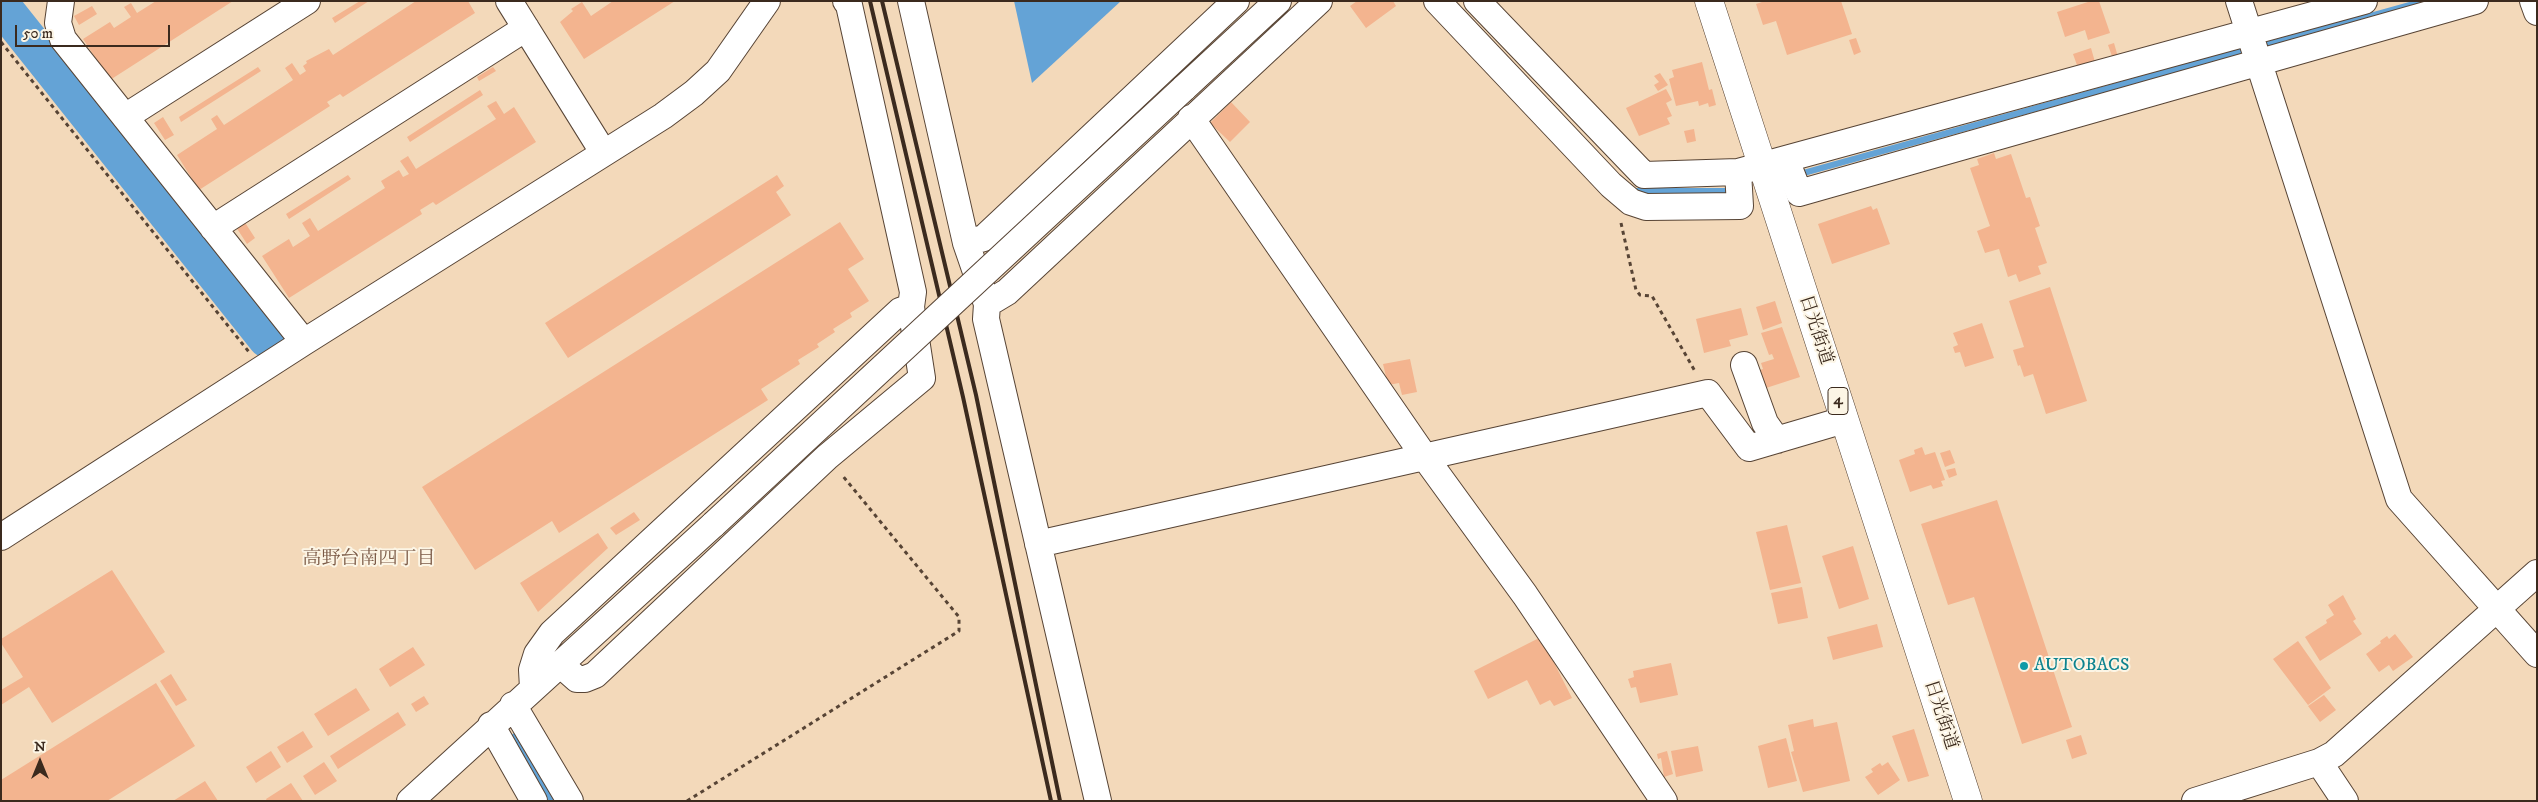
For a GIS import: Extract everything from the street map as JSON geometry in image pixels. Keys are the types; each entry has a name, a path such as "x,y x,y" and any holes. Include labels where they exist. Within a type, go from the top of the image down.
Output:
{"highway":[{"name":"日光街道","path":"1709,1 1968,801"}],"street":[{"path":"60,1 58,23 63,39 304,342"},
{"path":"125,117 307,1"},
{"path":"509,1 603,152"},
{"path":"1,536 603,152 663,116 694,93 718,71 767,1"},
{"path":"560,664 577,679 585,679 595,675 827,457 922,378 911,307 913,292 849,5 846,1"},
{"path":"911,1 966,243 987,304 986,319 1098,801"},
{"path":"966,243 984,238 1236,1"},
{"path":"410,801 490,725 714,524 1278,1"},
{"path":"987,304 1007,292 1191,118 1319,1"},
{"path":"1437,1 1617,190 1631,202 1646,207 1740,206 1762,166"},
{"path":"1477,1 1644,176 1762,166 2364,1"},
{"path":"2238,1 2400,499 2537,654"},
{"path":"1762,166 1799,193 2475,1"},
{"path":"2533,1 2537,12"},
{"path":"213,228 526,28"},
{"path":"1191,118 1424,456 1525,595 1664,801"},
{"path":"533,688 532,670 537,654 552,633 900,311 911,307"},
{"path":"1744,365 1765,423 1777,440"},
{"path":"1038,544 1708,393 1749,448 1844,420"},
{"path":"2195,801 2318,762 2334,754 2537,573"},
{"path":"513,705 570,801"},
{"path":"490,725 534,801"},
{"path":"2318,762 2345,801"}],"path":[{"path":"1,42 252,356"},
{"path":"1617,190 1617,205 1636,290 1640,295 1652,296 1708,393"},
{"path":"687,801 959,631 959,617 827,457"}],"water":[{"path":"1014,1 1121,1 1032,83"}],"building":[{"path":"156,1 233,1 110,80 83,39 110,22 114,28 131,17 124,7 131,3 137,13"},
{"path":"360,1 369,1 335,23 332,18"},
{"path":"416,1 468,1 475,13 343,97 340,94 327,102 330,106 199,190 177,155 217,129 211,119 217,115 224,125 293,80 285,68 292,63 300,75 306,71 303,66 307,63 306,61 329,49 333,55"},
{"path":"613,1 675,1 584,59 560,22 573,11 571,9 582,2 591,16"},
{"path":"1357,1 1393,1 1396,6 1366,28 1350,6"},
{"path":"1765,1 1841,1 1852,34 1787,55 1776,21 1763,25 1756,4"},
{"path":"2091,1 2099,1 2110,33 2088,40 2085,30 2065,37 2057,12"},
{"path":"92,6 97,14 79,25 74,16"},
{"path":"1856,38 1861,52 1854,55 1849,40"},
{"path":"2114,43 2118,57 2113,59 2108,45"},
{"path":"2091,48 2095,62 2078,68 2073,54"},
{"path":"1702,62 1709,90 1712,89 1716,105 1709,107 1708,103 1699,106 1698,101 1676,106 1669,79 1674,77 1672,70"},
{"path":"258,67 261,71 181,122 179,117"},
{"path":"493,67 496,71 479,81 477,77"},
{"path":"1660,73 1668,85 1658,91 1654,85 1659,82 1654,76"},
{"path":"1666,89 1672,100 1666,103 1672,116 1667,118 1670,124 1639,136 1626,108"},
{"path":"480,90 483,95 410,142 407,137"},
{"path":"496,101 504,114 514,107 536,142 436,205 433,202 420,210 422,214 289,298 262,256 289,239 293,247 310,236 302,223 310,218 318,231 385,188 381,181 399,170 403,177 409,174 400,161 408,156 416,169 496,119 487,106"},
{"path":"1231,102 1250,122 1230,142 1210,123"},
{"path":"163,117 174,135 165,140 154,123"},
{"path":"1694,129 1696,141 1687,143 1684,131"},
{"path":"1994,153 1996,159 2011,154 2026,198 2030,197 2040,226 2035,228 2047,263 2038,266 2041,274 2019,282 2016,274 2008,277 1999,249 1985,253 1977,231 1990,226 1970,168 1979,165 1977,159"},
{"path":"348,175 351,179 289,219 286,214"},
{"path":"777,175 784,186 776,192 791,215 568,358 545,323"},
{"path":"1871,206 1873,210 1877,208 1890,244 1832,264 1818,224"},
{"path":"244,221 255,238 247,244 236,227"},
{"path":"840,222 864,259 848,269 869,301 850,313 852,317 833,329 835,332 817,344 819,347 798,360 800,364 761,389 768,400 559,533 552,521 475,570 422,487"},
{"path":"2050,287 2087,401 2046,414 2033,374 2024,377 2020,365 2018,366 2013,350 2024,347 2009,301"},
{"path":"1775,301 1782,323 1763,330 1756,307"},
{"path":"1741,308 1748,335 1729,340 1731,346 1704,353 1696,319"},
{"path":"1982,323 1994,358 1965,367 1960,352 1955,353 1953,347 1958,345 1953,333"},
{"path":"1782,327 1800,377 1763,389 1757,371 1763,369 1761,363 1774,359 1772,354 1769,355 1761,333"},
{"path":"1410,359 1417,392 1402,395 1399,383 1388,385 1383,364"},
{"path":"1922,447 1925,455 1935,452 1945,480 1941,481 1943,486 1933,489 1931,485 1910,492 1899,460 1915,454 1914,450"},
{"path":"1950,450 1955,463 1945,467 1940,453"},
{"path":"1955,468 1957,475 1949,478 1946,470"},
{"name":"AUTOBACS","path":"1997,500 2072,727 2022,744 1974,597 1948,605 1921,524"},
{"path":"634,512 640,520 616,535 610,528"},
{"path":"1787,525 1801,583 1770,590 1756,532"},
{"path":"598,533 608,548 538,612 520,583"},
{"path":"1853,546 1869,599 1839,609 1822,556"},
{"path":"112,570 165,652 52,723 29,687 1,705 1,690 23,677 1,643 1,639"},
{"path":"1802,587 1808,618 1778,624 1771,593"},
{"path":"2343,595 2356,619 2353,621 2362,634 2320,661 2305,637 2327,623 2326,620 2334,615 2328,605"},
{"path":"1877,624 1883,647 1833,660 1827,637"},
{"path":"2395,634 2413,657 2393,671 2389,665 2379,672 2366,654 2387,636 2389,639"},
{"path":"1541,637 1572,698 1554,706 1550,700 1540,705 1527,680 1488,699 1474,671"},
{"path":"2298,641 2331,688 2308,705 2273,659"},
{"path":"413,647 425,665 390,687 379,669"},
{"path":"1671,663 1678,695 1640,703 1636,687 1631,688 1628,679 1634,677 1633,671"},
{"path":"171,674 187,700 176,706 160,681"},
{"path":"156,683 195,746 107,801 1,801 1,780"},
{"path":"356,688 370,710 328,736 314,714"},
{"path":"2324,695 2336,710 2320,722 2308,706"},
{"path":"424,696 429,704 416,712 411,704"},
{"path":"398,712 406,725 338,769 330,756"},
{"path":"1813,719 1814,727 1837,722 1850,781 1803,792 1791,752 1794,751 1788,725"},
{"path":"1914,729 1929,776 1908,782 1892,736"},
{"path":"303,731 313,747 287,763 277,747"},
{"path":"2081,735 2087,754 2072,759 2066,740"},
{"path":"1786,738 1797,781 1768,788 1758,746"},
{"path":"1698,746 1703,771 1676,777 1671,751"},
{"path":"271,751 281,767 256,783 246,767"},
{"path":"1667,751 1673,774 1664,777 1661,758 1658,759 1657,754"},
{"path":"324,762 337,781 315,795 303,776"},
{"path":"1888,762 1900,780 1878,795 1865,777 1873,772 1871,769 1880,763 1882,766"},
{"path":"205,781 218,801 173,801"},
{"path":"291,783 303,801 267,801 266,799"}],"waterway":[{"path":"2259,47 2424,1"},
{"path":"1,5 267,339"},
{"path":"1800,174 2249,49"},
{"path":"1635,191 1735,191"},
{"path":"523,750 553,801"}],"railway":[{"path":"870,1 963,397 1051,801"},
{"path":"882,1 976,395 1060,801"}],"place":[{"name":"AUTOBACS","path":"2024,666"}],"district":[{"name":"高野台南四丁目","path":"369,560"}]}
